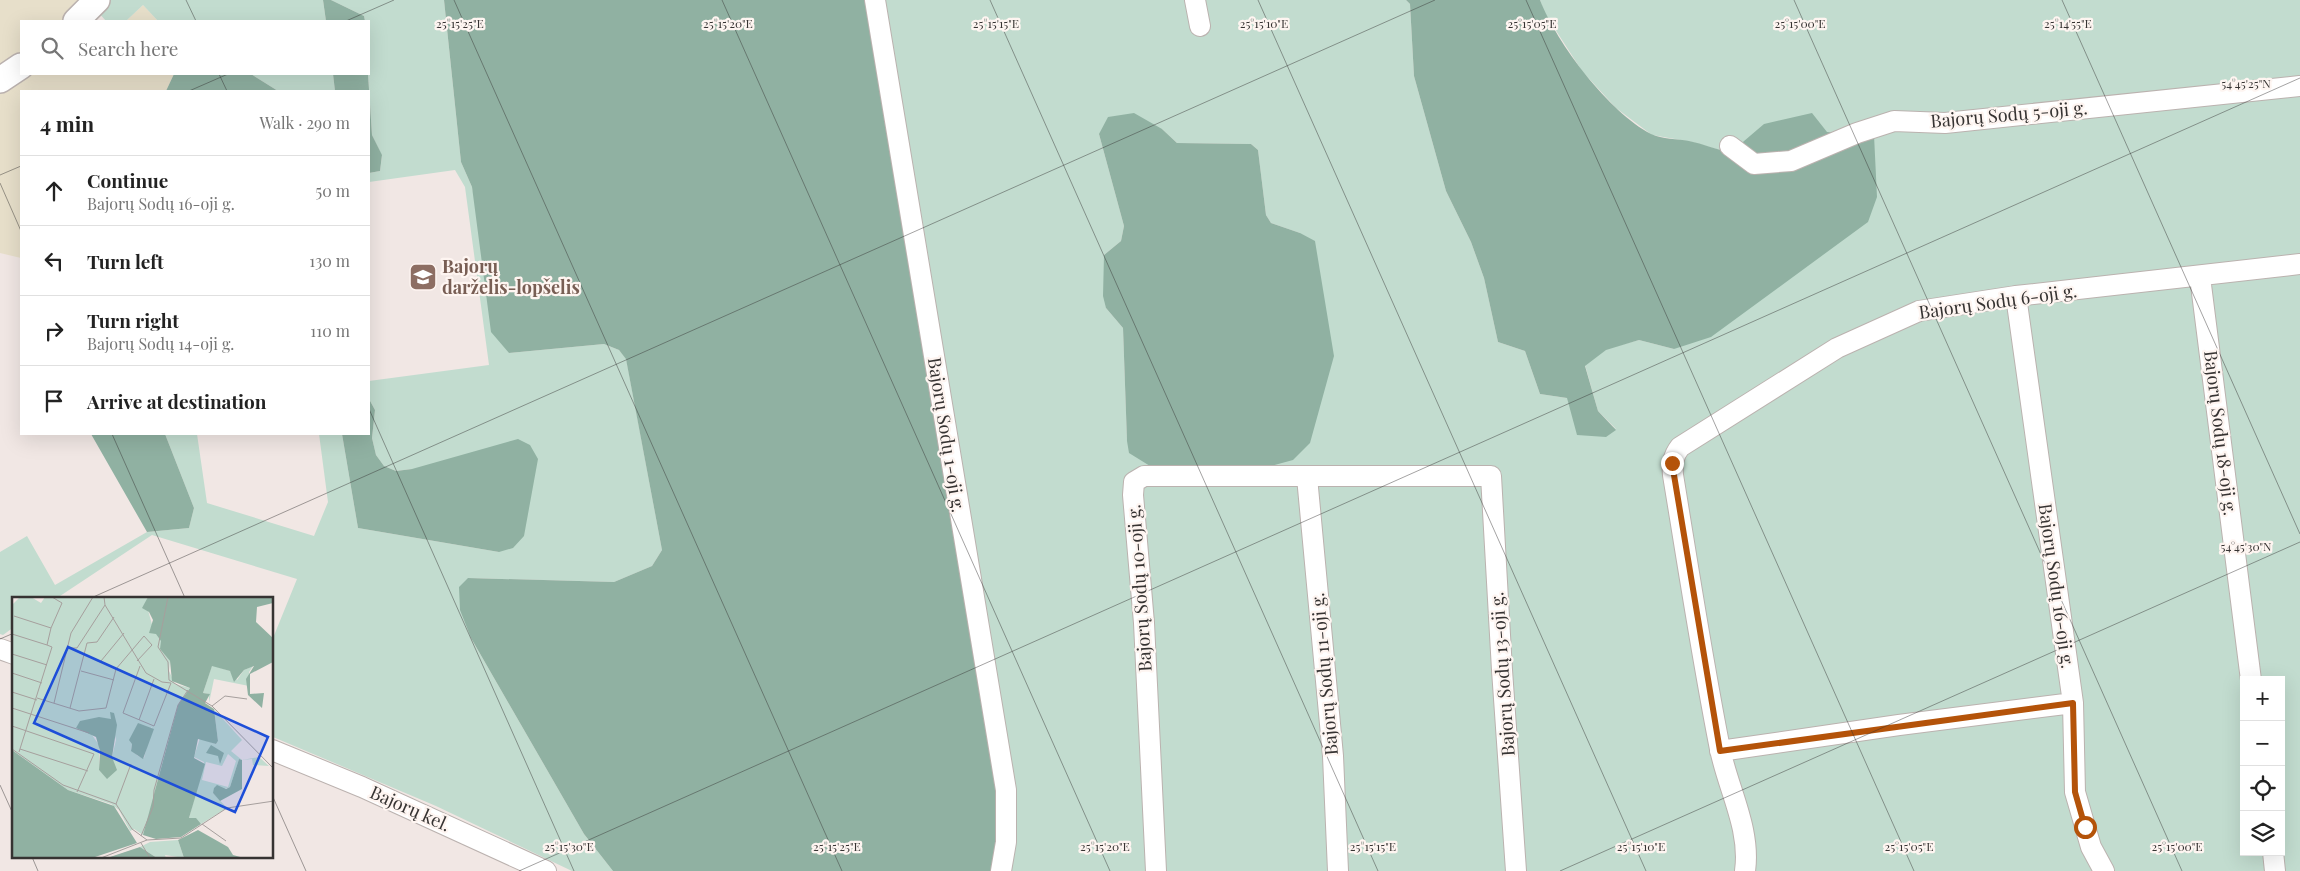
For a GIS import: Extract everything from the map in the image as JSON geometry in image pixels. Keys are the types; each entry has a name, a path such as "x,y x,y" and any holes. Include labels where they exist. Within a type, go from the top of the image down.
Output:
{"street":[{"path":"77,20 97,0"},
{"name":"Bajorų Sodų 1-oji g.","path":"875,0 1006,790 1006,842 1001,871"},
{"path":"1195,0 1200,26"},
{"path":"0,80 20,67"},
{"name":"Bajorų Sodų 5-oji g.","path":"1730,146 1754,164 1791,161 1857,133 1894,121 1945,123 2300,86"},
{"name":"Bajorų Sodų 6-oji g.","path":"1720,751 1673,475 1674,454 1686,441 1837,348 1919,311 2016,296 2300,264"},
{"name":"Bajorų Sodų 18-oji g.","path":"2200,276 2250,676"},
{"name":"Bajorų Sodų 16-oji g.","path":"2016,296 2073,703 2075,792 2091,847 2104,871"},
{"name":"Bajorų Sodų 10-oji g.","path":"1156,871 1144,623 1133,494 1134,482 1144,476 1491,476"},
{"name":"Bajorų Sodų 13-oji g.","path":"1491,476 1516,871"},
{"name":"Bajorų Sodų 11-oji g.","path":"1306,477 1333,756 1338,871"},
{"path":"0,649 12,653"},
{"path":"1745,871 1746,863 1740,817 1720,751 2073,703"},
{"name":"Bajorų kel.","path":"274,751 362,787 546,871"},
{"path":"2273,856 2275,871"}],"shaded area":[{"path":"0,0 86,0 64,20 20,20 20,55 0,69"},
{"path":"143,5 157,20 127,20"},
{"path":"24,75 174,75 166,90 20,90 20,258 0,253 0,93"}],"green space":[{"path":"110,0 323,0 326,20 157,20 143,5 127,20 105,20 98,12"},
{"path":"323,0 331,0 364,16 365,20 326,20"},
{"path":"331,0 444,0 461,162 472,187 509,353 604,344 619,350 626,358 662,550 652,566 614,582 469,578 471,638 584,834 613,871 572,871 436,806 274,737 274,636 297,579 152,535 59,597 12,597 12,628 3,635 0,634 0,552 27,536 55,585 147,532 189,528 194,508 165,435 197,435 207,503 314,536 328,502 319,435 342,435 358,528 499,552 412,469 396,471 384,466 376,455 372,438 375,410 370,401 370,381 489,365 465,187 455,170 370,182 370,173 380,171 382,156 372,135 368,75 370,75 370,20 365,20 364,16"},
{"path":"444,0 867,0 1000,792 995,871 613,871 584,834 471,638 460,610 459,587 468,578 614,582 652,566 662,550 626,359 619,350 604,344 509,353 491,332 472,187 461,162"},
{"path":"867,0 1406,0 1410,4 1414,76 1446,191 1471,242 1484,278 1498,342 1525,351 1540,394 1567,398 1616,429 1598,411 1585,365 1606,349 1639,340 1674,349 1874,135 1827,132 1730,153 1692,142 1652,135 1616,108 1582,71 1544,12 1540,0 2300,0 2300,871 995,871","holes":["1162,129 1177,143 1251,144 1258,150 1266,215 1271,223 1300,233 1127,441 1123,328 1106,308 1104,255 1121,241 1124,226 1099,134"]},
{"path":"1406,0 1540,0 1572,56 1602,94 1635,124 1655,136 1689,141 1730,153 1764,124 1812,113 1827,132 1874,135 1877,197 1868,222 1711,337 1674,349 1639,340 1606,350 1585,366 1598,411 1616,430 1606,437 1577,435 1567,398 1540,394 1525,351 1498,342 1484,278 1471,242 1446,191 1414,76 1410,4"},
{"path":"174,75 253,75 276,90 166,90"},
{"path":"253,75 333,75 335,90 276,90"},
{"path":"333,75 368,75 369,90 335,90"},
{"path":"370,104 372,135 382,155 380,171 370,173"},
{"path":"1134,113 1162,129 1177,143 1251,144 1258,150 1266,215 1271,223 1300,233 1315,241 1334,356 1310,443 1293,460 1267,467 1150,466 1129,453 1123,328 1106,308 1103,296 1104,255 1121,241 1124,226 1099,134 1108,117"},
{"path":"370,401 375,410 372,438 376,455 384,466 396,471 412,469 518,439 530,445 538,459 524,536 513,548 499,552 358,528 342,435 370,435"},
{"path":"92,435 165,435 194,508 189,528 147,532"}],"place":[{"name":"Bajorų darželis-lopšelis","path":"423,277"}],"route":[{"path":"1672,463 1720,751 1898,725 2073,703 2075,792 2085,827"}]}
